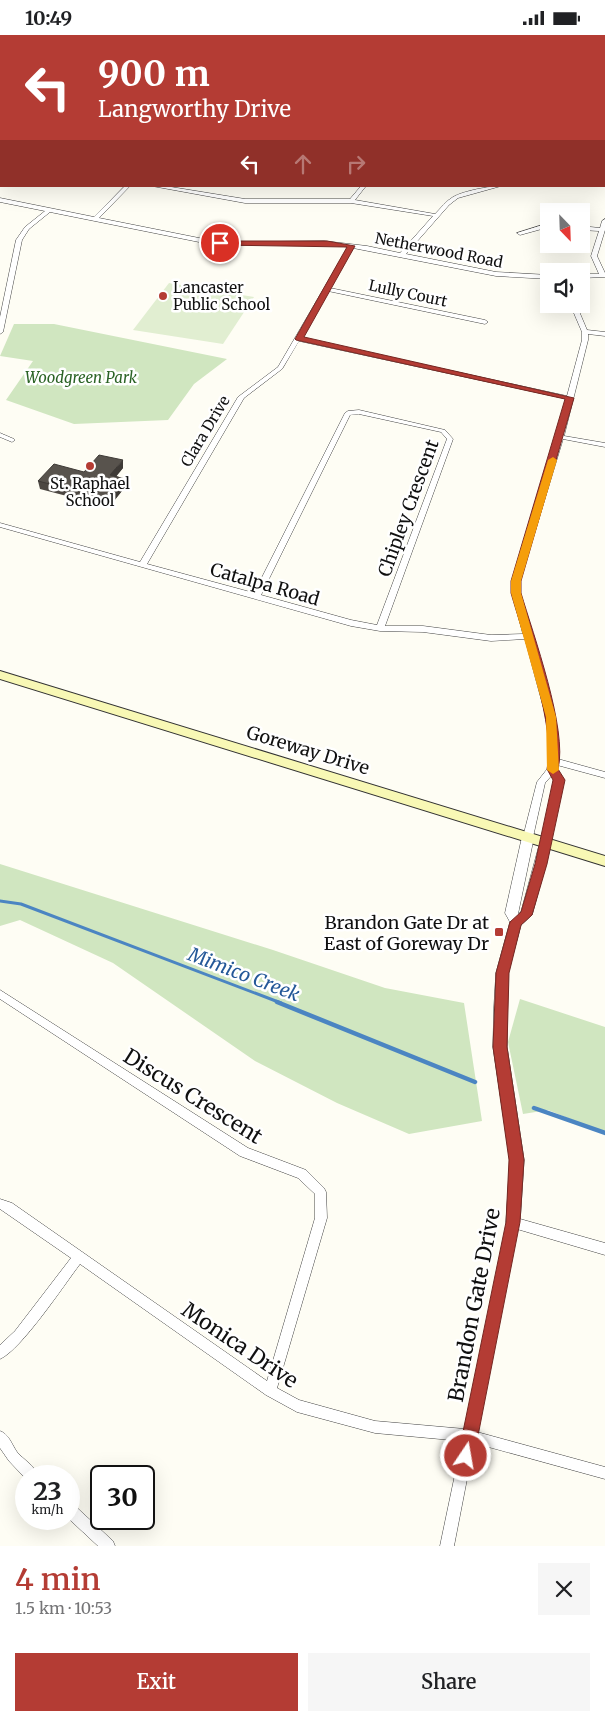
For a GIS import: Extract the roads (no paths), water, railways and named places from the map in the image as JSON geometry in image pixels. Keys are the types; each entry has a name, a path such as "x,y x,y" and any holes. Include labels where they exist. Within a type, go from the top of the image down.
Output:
{"main road":[{"name":"Goreway Drive","path":"0,675 605,861"}],"street":[{"path":"95,219 127,187"},
{"path":"160,187 236,200 351,201 434,215"},
{"path":"351,201 363,187"},
{"path":"401,256 434,215 456,197 495,187"},
{"name":"Netherwood Road","path":"0,200 192,240 220,243 327,243 516,277 540,277"},
{"path":"0,332 19,240 27,228 49,210"},
{"path":"590,276 603,275 594,256 605,221"},
{"path":"520,233 540,227"},
{"path":"590,228 602,230"},
{"name":"Clara Drive","path":"142,565 241,397 280,368 299,339 351,246"},
{"name":"Lully Court","path":"327,289 484,322"},
{"path":"577,313 585,332 605,334"},
{"name":"Brandon Gate Drive","path":"447,1546 513,1222 516,1160 500,1047 502,973 516,922 526,915 546,843 559,780 553,765 551,717 516,593 516,581 560,437 585,340 585,332"},
{"path":"299,339 570,398"},
{"name":"Chipley Crescent","path":"256,597 348,413 360,412 443,431 450,439 380,628"},
{"path":"0,435 12,440"},
{"path":"560,437 605,445"},
{"name":"Catalpa Road","path":"0,525 351,623 380,628 423,629 491,638 528,636"},
{"path":"553,765 605,775"},
{"name":"Brandon Gate Drive","path":"516,922 510,913 541,782 553,765"},
{"name":"Discus Crescent","path":"0,994 244,1152 302,1174 320,1192 321,1218 270,1391"},
{"name":"Monica Drive","path":"0,1204 8,1207 78,1258 270,1391 297,1406 375,1427 470,1436 605,1473"},
{"path":"513,1222 605,1249"},
{"path":"0,1353 19,1335 78,1258"},
{"path":"0,1437 13,1457 21,1465"},
{"path":"80,1520 108,1546"}],"waterway":[{"name":"Mimico Creek","path":"0,901 21,904 281,1003"},
{"name":"Mimico Creek","path":"277,1002 475,1082"},
{"name":"Mimico Creek","path":"534,1108 605,1133"}],"place":[{"name":"Lancaster Public School","path":"163,296"},
{"name":"St. Raphael School","path":"90,466"},
{"name":"Brandon Gate Dr at East of Goreway Dr","path":"499,932"}],"park label":[{"name":"Woodgreen Park","path":"81,377"}]}
